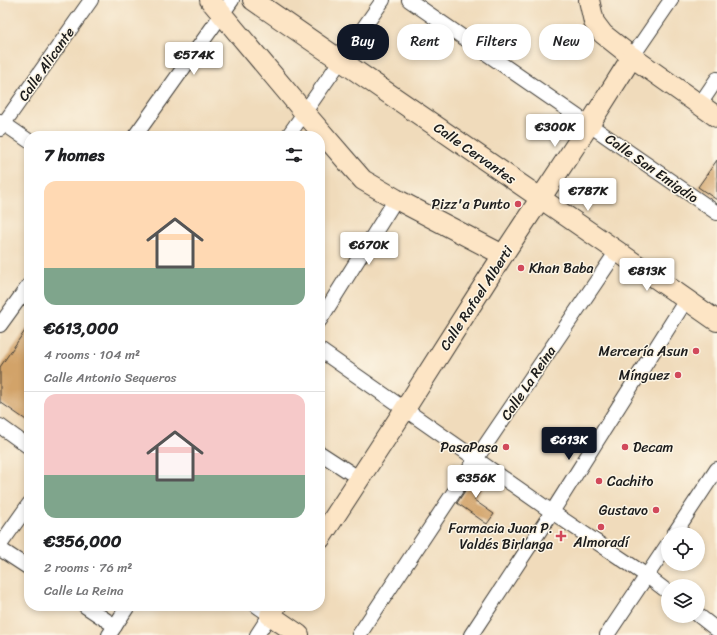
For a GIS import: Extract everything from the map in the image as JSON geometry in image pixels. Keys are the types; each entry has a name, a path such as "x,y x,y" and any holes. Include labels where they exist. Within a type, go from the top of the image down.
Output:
{"street":[{"name":"Calle Alicante","path":"1,124 92,0"},
{"name":"Calle Cervantes","path":"253,0 717,321"},
{"path":"291,131 383,0"},
{"name":"Calle San Emigdio","path":"409,0 717,213"},
{"path":"632,57 671,0"},
{"path":"587,2 594,22 603,34 632,57 717,117"},
{"path":"138,131 222,5 236,30 320,131"},
{"name":"Calle Rafael Alberti","path":"325,532 632,57"},
{"path":"700,104 717,79"},
{"path":"1,124 24,138"},
{"path":"325,136 363,180 396,199 504,255"},
{"path":"325,312 396,199"},
{"name":"Calle La Reina","path":"359,635 476,458 617,251"},
{"path":"0,325 24,291"},
{"path":"471,635 691,303"},
{"path":"325,353 661,587"},
{"path":"0,426 24,443"},
{"path":"325,456 360,479"},
{"path":"679,527 717,469"},
{"path":"0,546 24,511"},
{"path":"0,549 24,565"},
{"path":"607,635 661,555"},
{"path":"90,611 112,631 125,611"},
{"path":"257,635 267,611"},
{"path":"270,611 299,635"},
{"path":"705,621 717,630"}],"building":[{"path":"717,160 717,200 698,187"},
{"path":"24,332 24,419 0,402 0,367"},
{"path":"478,471 489,478 474,500 494,514 487,524 457,503"}],"place":[{"name":"Pizz'a Punto","path":"518,204"},
{"name":"Khan Baba","path":"521,268"},
{"name":"Mercería Asun","path":"696,351"},
{"name":"Mínguez","path":"678,375"},
{"name":"PasaPasa","path":"506,447"},
{"name":"Decam","path":"625,447"},
{"name":"Cachito","path":"599,481"},
{"name":"Gustavo","path":"656,510"},
{"name":"Almoradí","path":"601,527"},
{"name":"Farmacia Juan P. Valdés Birlanga","path":"561,536"}]}
